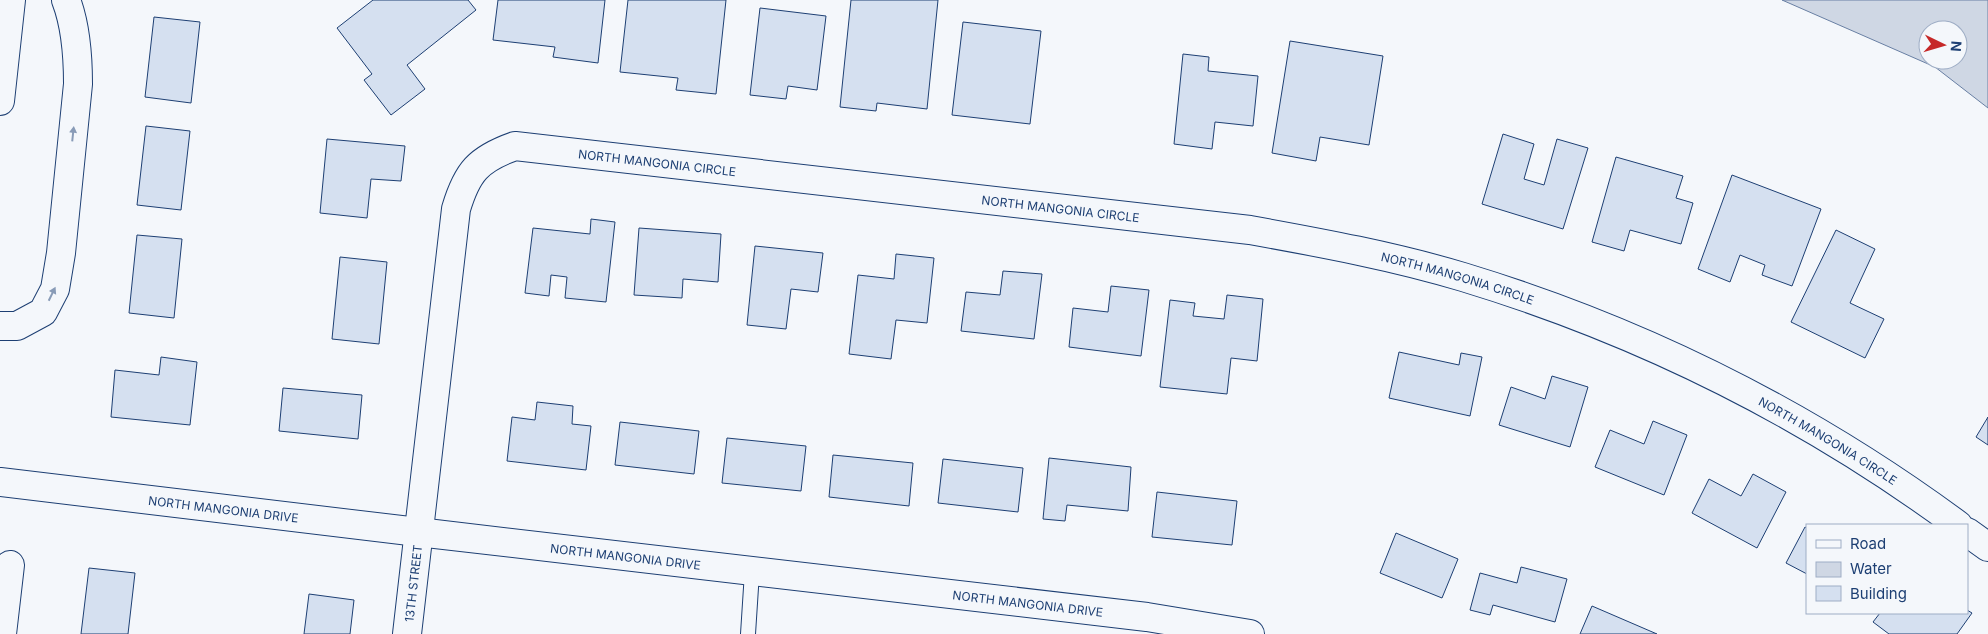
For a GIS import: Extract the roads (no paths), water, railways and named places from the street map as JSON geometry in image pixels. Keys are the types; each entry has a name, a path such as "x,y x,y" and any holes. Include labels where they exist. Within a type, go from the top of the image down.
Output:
{"street":[{"path":"0,101 11,0"},
{"path":"0,326 17,326 43,312 55,288 61,253 78,84 78,57 66,0"},
{"name":"NORTH MANGONIA CIRCLE","path":"418,532 456,210 462,187 476,168 494,154 516,146 1250,230 1357,250 1462,277 1599,325 1641,342 1739,388 1811,428 1914,492 1957,524"},
{"name":"NORTH MANGONIA DRIVE","path":"0,482 1147,617 1250,634"},
{"name":"13TH STREET","path":"407,634 418,532"},
{"path":"1968,533 1988,547"},
{"path":"2,634 10,565"}],"lane":[{"path":"748,634 752,572"}],"water":[{"path":"1782,0 1988,0 1988,108 1939,70 1968,70 1968,20 1918,20 1918,60"}]}
